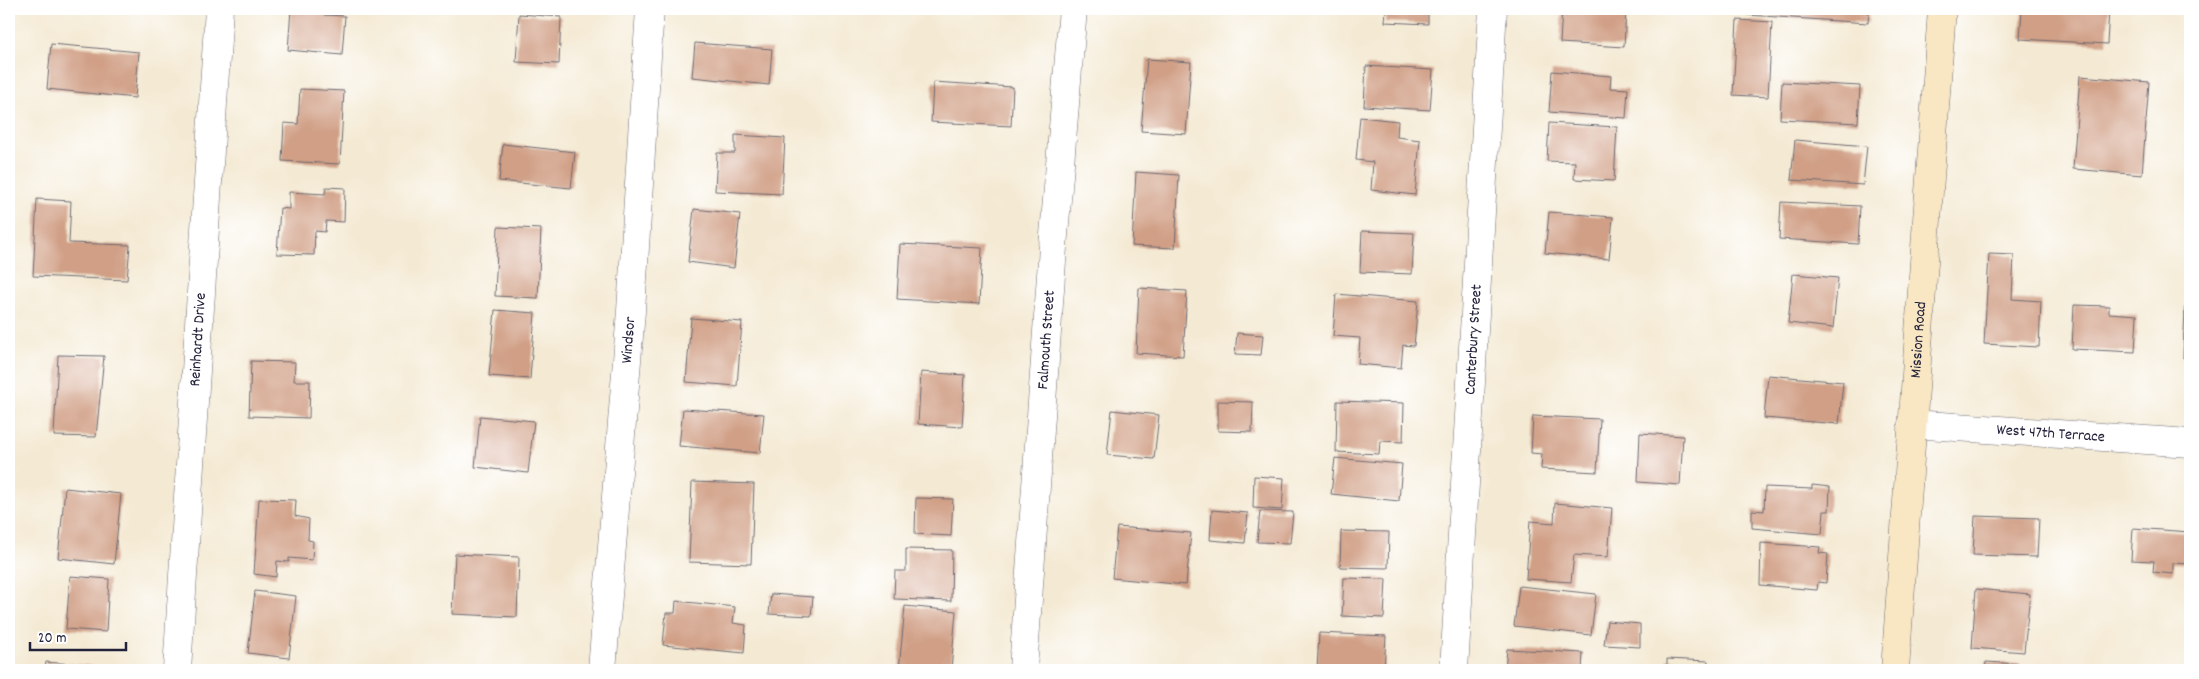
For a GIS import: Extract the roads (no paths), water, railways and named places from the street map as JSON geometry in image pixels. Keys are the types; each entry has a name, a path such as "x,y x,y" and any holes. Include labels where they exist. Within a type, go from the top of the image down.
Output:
{"main road":[{"name":"Mission Road","path":"1895,670 1942,9"}],"street":[{"name":"Reinhardt Drive","path":"177,670 219,9"},
{"name":"Windsor","path":"602,670 631,311 650,9"},
{"name":"Falmouth Street","path":"1023,670 1052,266 1073,9"},
{"name":"Canterbury Street","path":"1454,670 1493,9"},
{"name":"West 47th Terrace","path":"1912,424 2190,443"}]}
